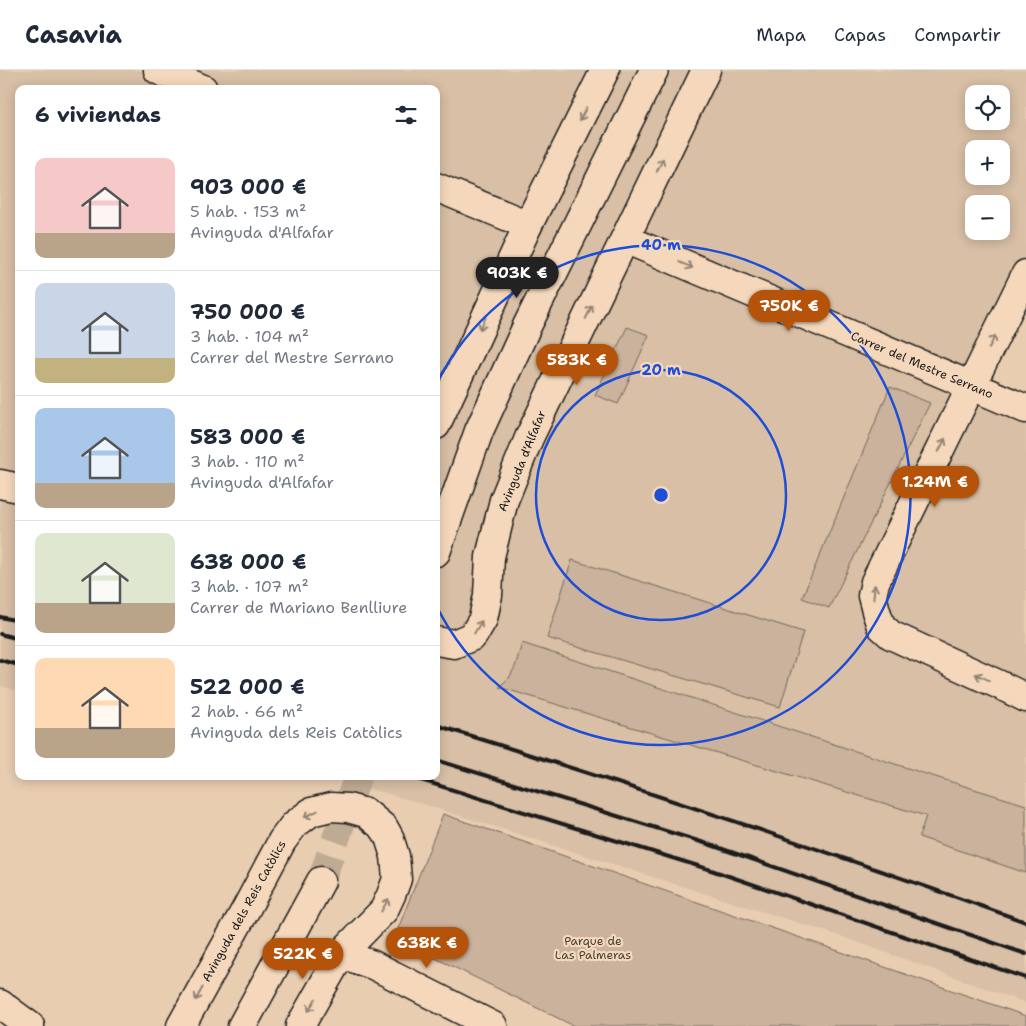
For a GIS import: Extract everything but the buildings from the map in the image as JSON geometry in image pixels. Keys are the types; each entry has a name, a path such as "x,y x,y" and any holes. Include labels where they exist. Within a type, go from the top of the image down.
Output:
{"street":[{"path":"158,70 194,85"},
{"path":"440,416 528,225 605,70"},
{"path":"440,541 480,431 519,343 654,70"},
{"name":"Avinguda d'Alfafar","path":"440,642 454,644 473,636 483,618 488,595 490,557 504,500 529,438 706,70"},
{"path":"440,189 528,225"},
{"name":"Carrer del Mestre Serrano","path":"625,240 1026,409"},
{"path":"1026,274 875,582 872,596 881,626 891,635 1026,698"},
{"path":"0,484 15,487"},
{"name":"Avinguda dels Reis Catòlics","path":"181,1026 282,841 294,825 311,812 331,807 348,808 366,813 384,828 395,856 397,879 384,910 342,954 300,1026"},
{"path":"242,1026 321,881"},
{"path":"342,954 373,965 493,1026"},
{"path":"0,1004 30,1026"}],"shaded area":[{"path":"0,70 1026,70 1026,274 970,386 1026,409 1026,1003 843,937 410,800 338,780 440,780 440,85 15,85 15,690 0,686"}],"green space":[{"path":"627,327 649,335 618,404 595,395"},
{"path":"890,387 930,403 829,608 802,598"},
{"path":"572,560 803,632 780,707 547,638"},
{"path":"522,643 1026,805 1026,873 919,837 926,816 499,687 509,678 515,667"},
{"name":"Parque de Las Palmeras","path":"443,814 1026,1016 1026,1026 574,1026 394,939"}],"tunnel":[{"path":"321,881 357,780"}],"railway":[{"path":"0,617 15,620"},
{"path":"0,634 15,638"},
{"path":"0,660 15,664"},
{"path":"440,726 879,870 1026,922"},
{"path":"440,761 711,845 1026,954"},
{"path":"421,780 711,870 1026,978"}]}
